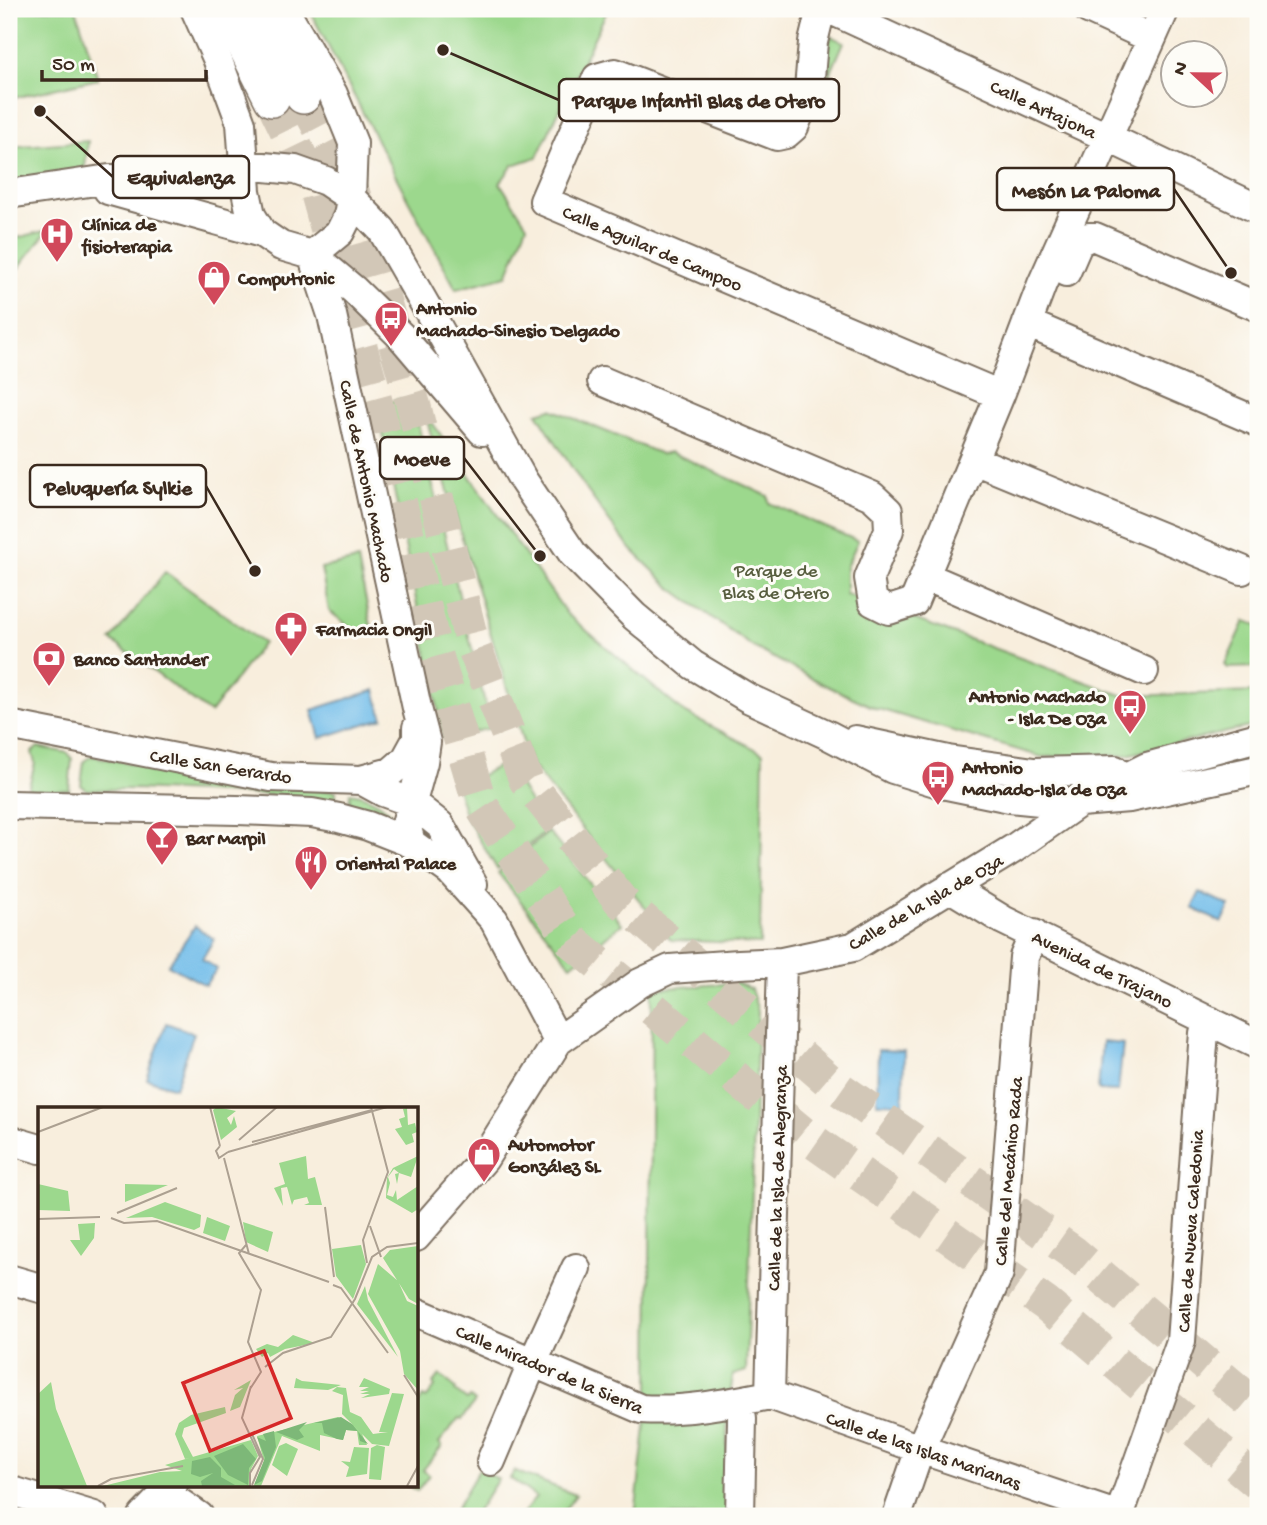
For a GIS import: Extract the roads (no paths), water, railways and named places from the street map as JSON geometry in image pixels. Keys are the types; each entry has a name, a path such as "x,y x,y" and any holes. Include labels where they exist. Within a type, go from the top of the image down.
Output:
{"main road":[{"path":"227,9 287,97 260,9"}],"street":[{"path":"195,9 241,123 246,191 251,215 262,233"},
{"path":"284,9 333,94 353,143 348,216 340,232 312,255"},
{"name":"Calle Aguilar de Campoo","path":"821,9 813,42 810,89 794,127 786,134 778,136 615,73 597,78 544,201 1000,396"},
{"name":"Calle Artajona","path":"829,9 1258,209"},
{"path":"1088,9 1151,38"},
{"path":"1034,326 1042,284 1165,9"},
{"path":"9,194 109,179 203,180 244,165 295,170 326,181 351,198 382,230 523,480 573,554 634,616 693,664 748,698 828,735 892,769 942,785 1010,798 1080,802 1129,798 1258,770"},
{"path":"82,183 262,233 281,246 312,255 401,335 523,480"},
{"path":"602,381 872,496 888,511 889,530 869,578 873,601 888,610 914,601 1000,396 1079,242 1095,237 1258,307"},
{"name":"Calle de Antonio Machado","path":"312,255 332,315 426,742 406,824 411,843"},
{"path":"1034,326 1258,422"},
{"path":"974,460 1242,570"},
{"path":"925,576 1144,671"},
{"name":"Calle de Antonio Machado","path":"361,780 391,772 405,759 417,739 417,708"},
{"name":"Calle San Gerardo","path":"9,725 271,777 361,780 383,792 411,802 440,825 494,920"},
{"path":"828,735 948,760 1034,772 1147,768"},
{"path":"1080,802 1091,786 1113,784 1147,768 1258,737"},
{"name":"Calle de la Isla de Oza","path":"418,1235 484,1159 558,1041 639,983 670,969 782,962 853,947 1013,849 1080,802"},
{"path":"9,805 312,813 368,826 411,843 450,872 494,920 558,1041"},
{"name":"Avenida de Trajano","path":"949,887 1003,920 1258,1045"},
{"name":"Calle del Mecánico Rada","path":"897,1516 920,1449 999,1273 1024,957 1034,934"},
{"name":"Calle de la Isla de Alegranza","path":"770,1395 782,962"},
{"name":"Calle de Nueva Caledonia","path":"1119,1516 1181,1341 1204,1033 1210,1021"},
{"path":"9,1140 38,1148"},
{"path":"491,1461 576,1268"},
{"path":"9,1279 38,1287"},
{"name":"Calle Mirador de la Sierra","path":"418,1313 641,1409 661,1411 770,1395"},
{"name":"Calle de las Islas Marianas","path":"770,1395 1119,1516"},
{"path":"740,1516 742,1418"},
{"path":"143,1516 169,1489 199,1516"},
{"path":"9,1490 94,1516"}],"water":[{"path":"375,690 383,718 320,738 312,710"},
{"path":"1200,892 1230,906 1222,923 1192,908"},
{"path":"195,926 214,939 202,959 217,969 205,985 168,965"},
{"path":"166,1023 194,1033 175,1088 147,1079"},
{"path":"1102,1042 1123,1044 1118,1091 1098,1090"},
{"path":"878,1050 904,1051 903,1103 877,1103"}],"tunnel":[{"path":"303,96 351,187 414,407 471,639 526,780 621,901 834,1085 1072,1252 1258,1408"},
{"path":"272,99 318,194 381,423 434,649 480,804 573,942 803,1134 1046,1304 1258,1483"}],"place":[{"name":"Parque Infantil Blas de Otero","path":"443,50"},
{"name":"Equivalenza","path":"40,111"},
{"name":"Clínica de fisioterapia","path":"57,264"},
{"name":"Mesón La Paloma","path":"1231,273"},
{"name":"Computronic","path":"214,307"},
{"name":"Antonio Machado-Sinesio Delgado","path":"391,348"},
{"name":"Moeve","path":"540,556"},
{"name":"Peluquería Sylkie","path":"255,571"},
{"name":"Farmacia Ongil","path":"291,658"},
{"name":"Banco Santander","path":"49,688"},
{"name":"Antonio Machado - Isla De Oza","path":"1130,736"},
{"name":"Antonio Machado-Isla de Oza","path":"938,807"},
{"name":"Bar Marpil","path":"162,867"},
{"name":"Oriental Palace","path":"311,892"},
{"name":"Automotor González SL","path":"484,1184"}],"park label":[{"name":"Parque de Blas de Otero","path":"776,580"}]}
